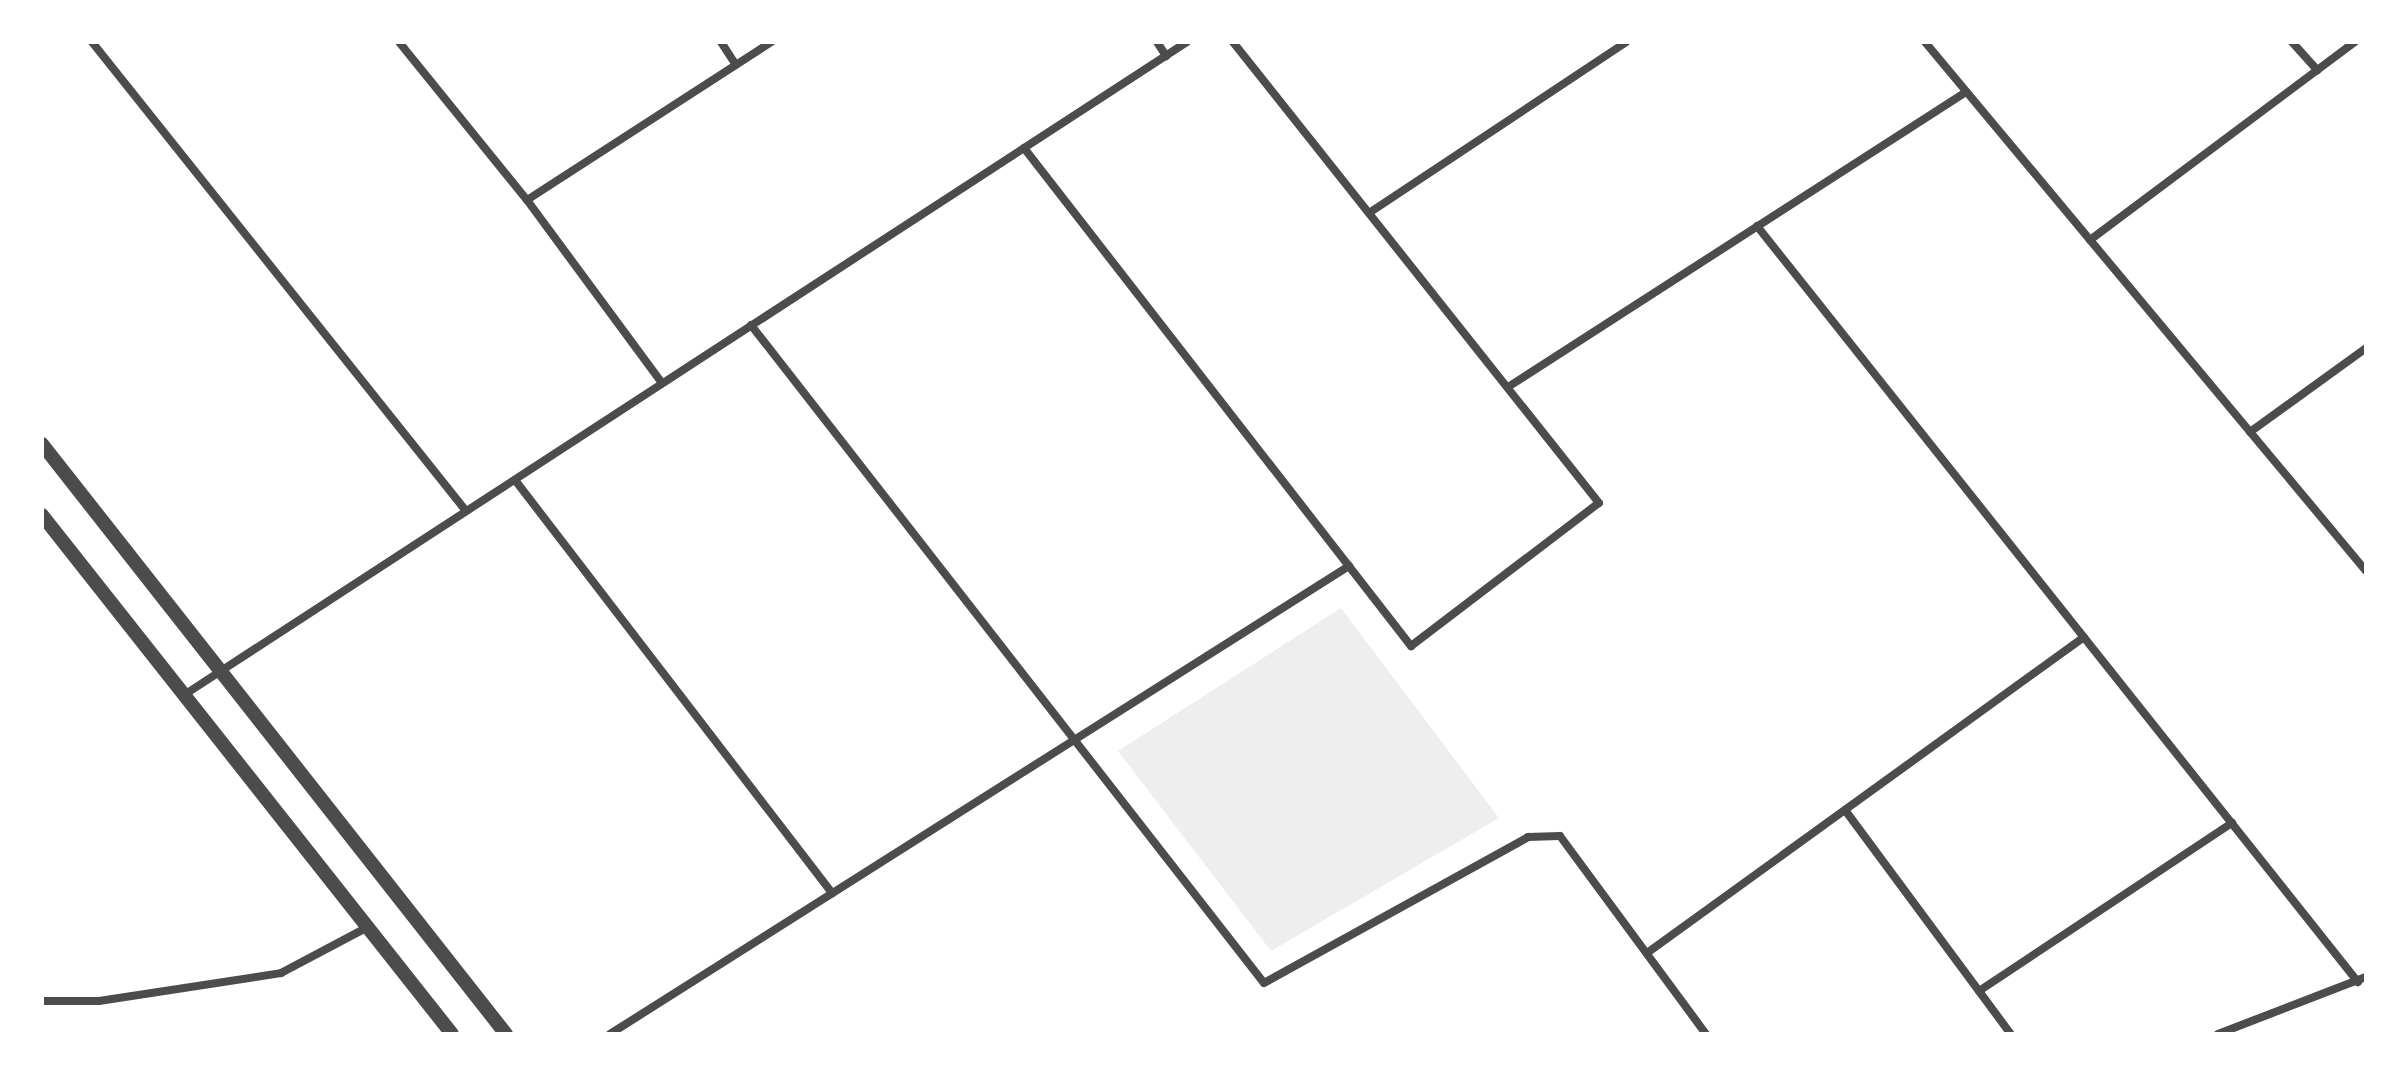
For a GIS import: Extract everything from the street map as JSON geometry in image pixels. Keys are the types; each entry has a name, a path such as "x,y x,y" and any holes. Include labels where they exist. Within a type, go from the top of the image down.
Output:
{"street":[{"path":"92,42 466,511"},
{"path":"399,42 527,200 661,382"},
{"path":"721,42 736,65"},
{"path":"527,200 771,42"},
{"path":"1157,42 1166,56"},
{"path":"184,695 1187,42"},
{"path":"1024,148 1411,646 1599,503 1233,42"},
{"path":"1369,213 1626,42"},
{"path":"1925,42 2366,571"},
{"path":"2292,42 2317,70"},
{"path":"2090,240 2355,42"},
{"path":"1508,387 1966,92"},
{"path":"1757,226 2232,823 2362,979 2218,1034"},
{"path":"751,325 1072,741 1264,983 1528,837 1560,836 1706,1034"},
{"path":"2250,432 2366,348"},
{"path":"42,444 506,1034"},
{"path":"515,480 832,893"},
{"path":"42,515 452,1034"},
{"path":"610,1034 1349,566"},
{"path":"1647,953 2084,637"},
{"path":"1845,810 2011,1034"},
{"path":"1979,991 2232,823"},
{"path":"42,1001 99,1001 281,973 368,927"}],"shaded area":[{"path":"1341,608 1499,818 1271,951 1118,751"}]}
